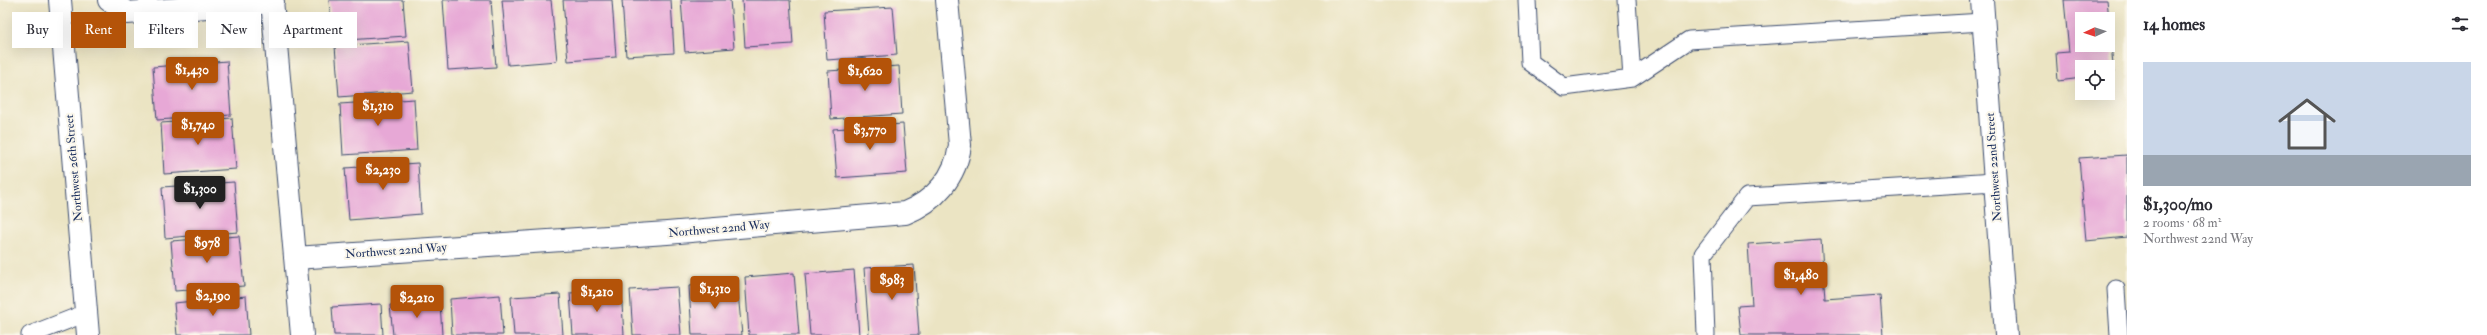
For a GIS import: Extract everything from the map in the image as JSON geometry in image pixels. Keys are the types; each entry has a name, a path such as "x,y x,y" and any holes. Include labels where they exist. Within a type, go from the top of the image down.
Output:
{"street":[{"name":"Northwest 26th Street","path":"60,0 88,335"},
{"path":"109,0 127,13 272,1 302,335"},
{"name":"Northwest 22nd Way","path":"295,258 667,234 910,212 928,202 944,185 958,162 960,146 947,0"},
{"name":"Northwest 22nd Street","path":"1982,0 2006,335"}],"lane":[{"path":"1527,0 1530,62 1564,88 1632,78 1689,40 1983,22"},
{"path":"1627,0 1632,78"},
{"path":"1706,335 1703,254 1747,197 1995,182"},
{"path":"2116,289 2119,335"},
{"path":"30,335 86,313"}],"building":[{"path":"329,0 403,0 406,36 357,39 357,12 330,12"},
{"path":"443,0 491,0 496,67 448,70"},
{"path":"502,0 551,0 557,61 508,65"},
{"path":"563,0 612,0 616,57 568,61"},
{"path":"622,0 671,0 674,53 626,56"},
{"path":"681,0 730,0 734,48 685,52"},
{"path":"742,0 790,0 793,44 745,47"},
{"path":"2064,0 2107,0 2108,12 2075,12 2075,52 2112,52 2113,60 2075,60 2075,79 2058,81 2056,53 2069,52"},
{"path":"893,7 897,55 827,60 824,11"},
{"path":"409,41 413,91 339,97 335,48 357,48 357,45"},
{"path":"227,61 231,115 157,120 153,67"},
{"path":"899,66 902,114 831,119 828,71"},
{"path":"414,99 417,150 343,155 340,104"},
{"path":"232,118 236,169 164,174 161,123"},
{"path":"903,124 907,173 837,178 833,129"},
{"path":"2127,155 2127,237 2086,241 2079,158"},
{"path":"418,163 421,214 349,220 345,168"},
{"path":"234,182 238,232 165,238 162,187"},
{"path":"239,236 244,286 175,291 171,241"},
{"path":"1821,239 1825,299 1880,295 1883,335 1741,335 1738,306 1752,305 1748,244"},
{"path":"914,265 919,335 869,335 864,268"},
{"path":"854,270 859,335 810,335 805,274"},
{"path":"794,273 799,335 749,335 745,277"},
{"path":"737,282 742,335 692,335 689,286"},
{"path":"677,287 681,335 633,335 630,290"},
{"path":"621,289 624,335 573,335 570,293"},
{"path":"560,294 563,335 514,335 511,297"},
{"path":"500,295 503,335 452,335 450,299"},
{"path":"246,296 249,335 177,335 174,303"},
{"path":"440,301 442,335 393,335 390,305"},
{"path":"381,304 383,335 334,335 332,307"}]}
